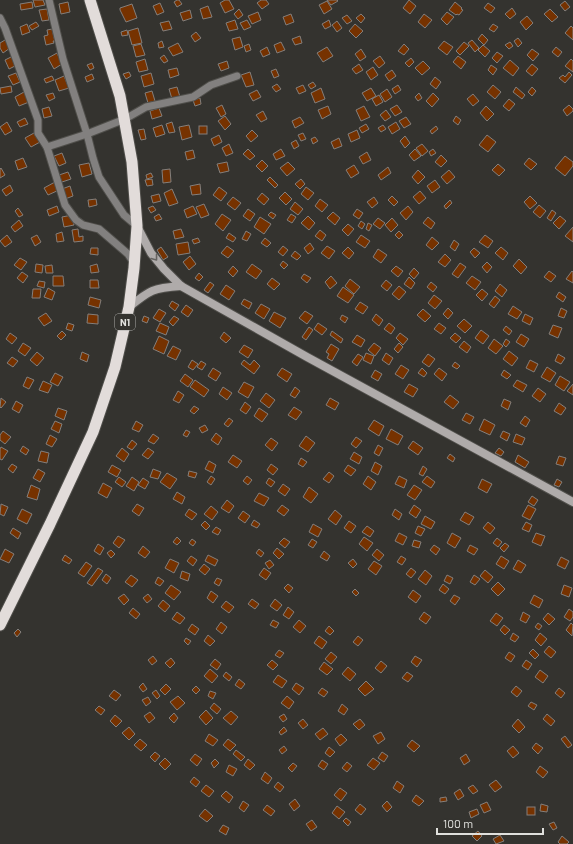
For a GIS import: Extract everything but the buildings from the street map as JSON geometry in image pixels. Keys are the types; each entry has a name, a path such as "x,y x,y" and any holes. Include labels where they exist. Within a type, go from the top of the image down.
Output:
{"highway":[{"name":"N1","path":"0,625 93,432 115,367 129,307 137,226 132,162 120,96 90,0"}],"main road":[{"path":"137,226 151,252 164,269 181,286 307,357 573,502"},
{"path":"129,307 148,292 161,287 181,286"}],"street":[{"path":"49,0 63,59 99,177 124,215 137,226"},
{"path":"0,18 38,120 38,133 47,147 65,205 76,220 83,225 99,229 128,254 134,263"},
{"path":"47,147 87,134 125,119 146,107 193,97 211,85 237,76"}]}
